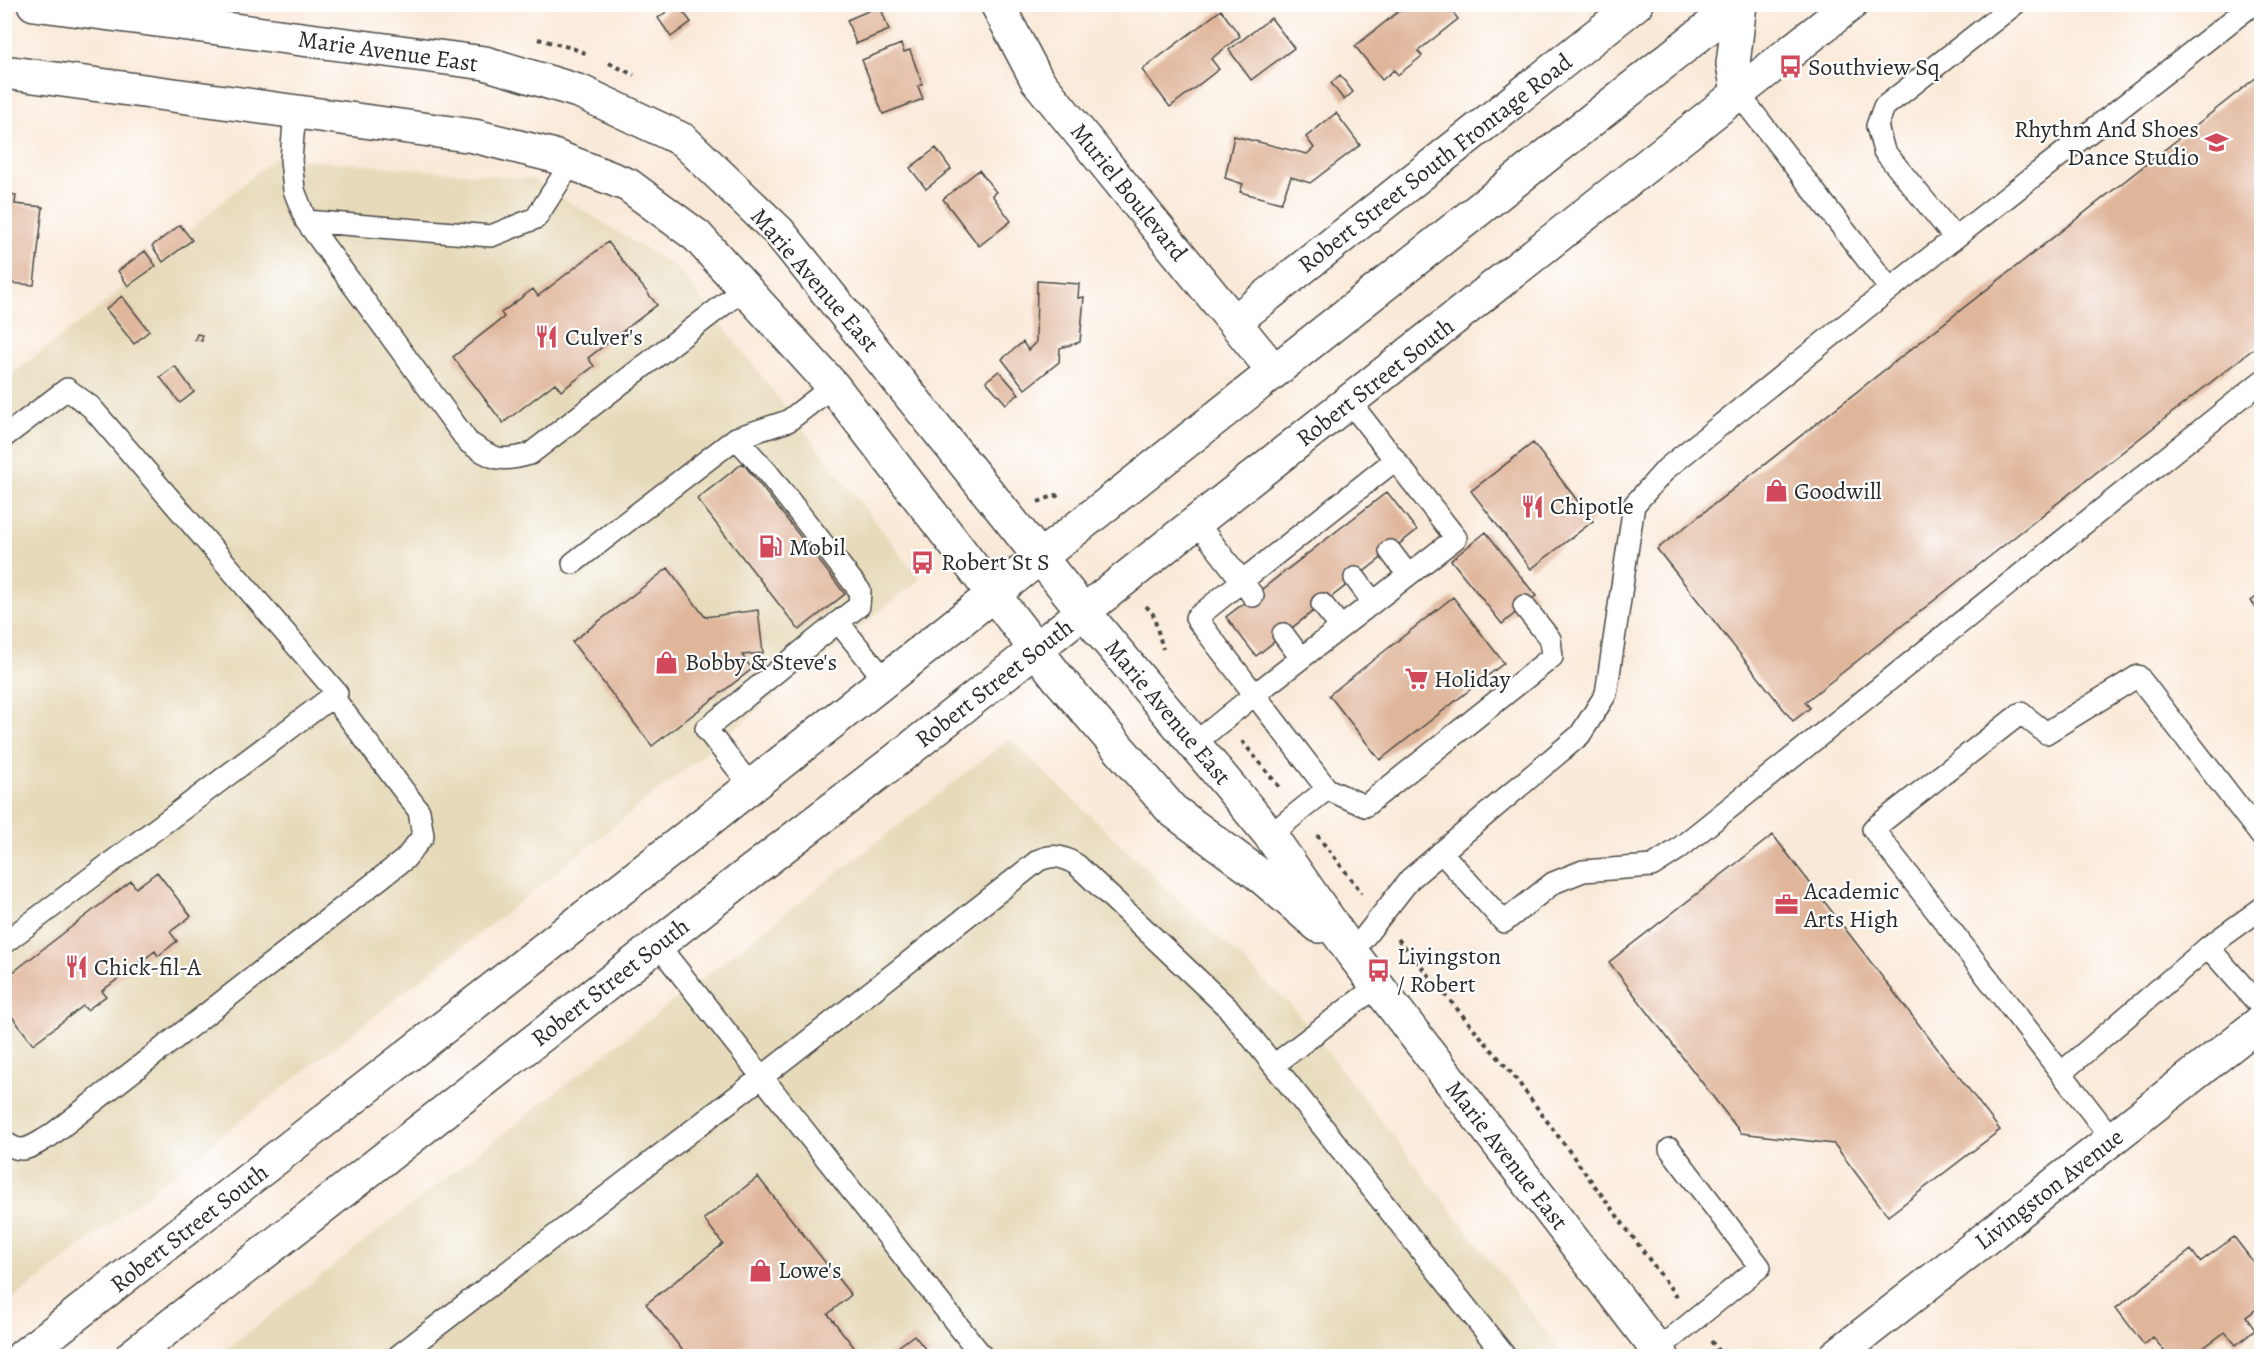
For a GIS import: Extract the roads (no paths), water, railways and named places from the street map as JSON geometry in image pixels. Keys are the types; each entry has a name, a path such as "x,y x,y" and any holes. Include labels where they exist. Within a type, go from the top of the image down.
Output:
{"street":[{"name":"Marie Avenue East","path":"34,4 485,63 581,92 683,140 779,232 1084,612 1270,835 1352,953 1659,1353"},
{"name":"Muriel Boulevard","path":"997,4 1037,80 1274,371"},
{"name":"Robert Street South Frontage Road","path":"1234,322 1636,4"},
{"name":"Robert Street South","path":"23,1356 751,786 1739,4"},
{"path":"1738,93 1733,64 1739,4"},
{"name":"Robert Street South","path":"143,1353 658,945 1197,523 1851,4"},
{"name":"Marie Avenue East","path":"4,72 474,136 551,155 628,185 698,236 833,386 1036,650 1173,810 1257,873 1352,953"},
{"name":"Livingston Avenue","path":"1836,1356 2262,1021"}],"lane":[{"path":"1955,238 1884,151 1877,126 1884,107 2015,4"},
{"path":"1352,953 1410,879 1580,735 1606,694 1634,506 1667,468 1890,289 2253,4"},
{"path":"1738,93 1890,289"},
{"path":"295,111 291,160 294,190 306,221 468,442 487,455 508,460 530,454 745,288"},
{"path":"306,221 490,236 536,218 571,163"},
{"path":"1441,852 1504,922 1553,883 1583,872 1652,866 1677,850 2262,381"},
{"path":"573,562 736,438 788,421 833,386"},
{"path":"4,437 67,389 92,406 337,693 4,944"},
{"path":"1195,743 1254,694 1408,575 1465,540 1395,460 1349,401"},
{"path":"736,438 767,472 860,591 859,606 706,729 751,786"},
{"path":"1395,460 1353,506 1319,533 1248,589 1196,618 1328,789 1365,806 1552,657 1550,639 1524,606"},
{"path":"1197,523 1248,589"},
{"path":"1390,551 1408,575"},
{"path":"1355,578 1373,602"},
{"path":"1322,604 1341,627"},
{"path":"838,622 885,680"},
{"path":"1283,634 1301,658"},
{"path":"2112,1138 1873,829 2021,713 2046,733 2138,676 2262,837"},
{"path":"4,1141 12,1148 24,1150 50,1136 405,859 423,836 419,812 391,771 333,697"},
{"path":"1270,835 1328,789"},
{"path":"398,1356 762,1077 1039,860 1051,856 1064,857 1077,865 1229,1009 1505,1356"},
{"path":"2061,1073 2208,947 2262,908"},
{"path":"658,945 982,1356"},
{"path":"2208,947 2262,1008"},
{"path":"1274,1065 1377,986"},
{"path":"1659,1353 1760,1267 1670,1149"}],"place":[{"name":"Southview Sq","path":"1790,67"},
{"name":"Rhythm And Shoes Dance Studio","path":"2217,143"},
{"name":"Culver's","path":"547,337"},
{"name":"Goodwill","path":"1776,491"},
{"name":"Chipotle","path":"1532,506"},
{"name":"Mobil","path":"771,547"},
{"name":"Robert St S","path":"923,562"},
{"name":"Bobby & Steve's","path":"667,662"},
{"name":"Holiday","path":"1416,679"},
{"name":"Academic Arts High","path":"1786,905"},
{"name":"Chick-fil-A","path":"76,967"},
{"name":"Livingston / Robert","path":"1379,970"},
{"name":"Lowe's","path":"760,1270"}]}
